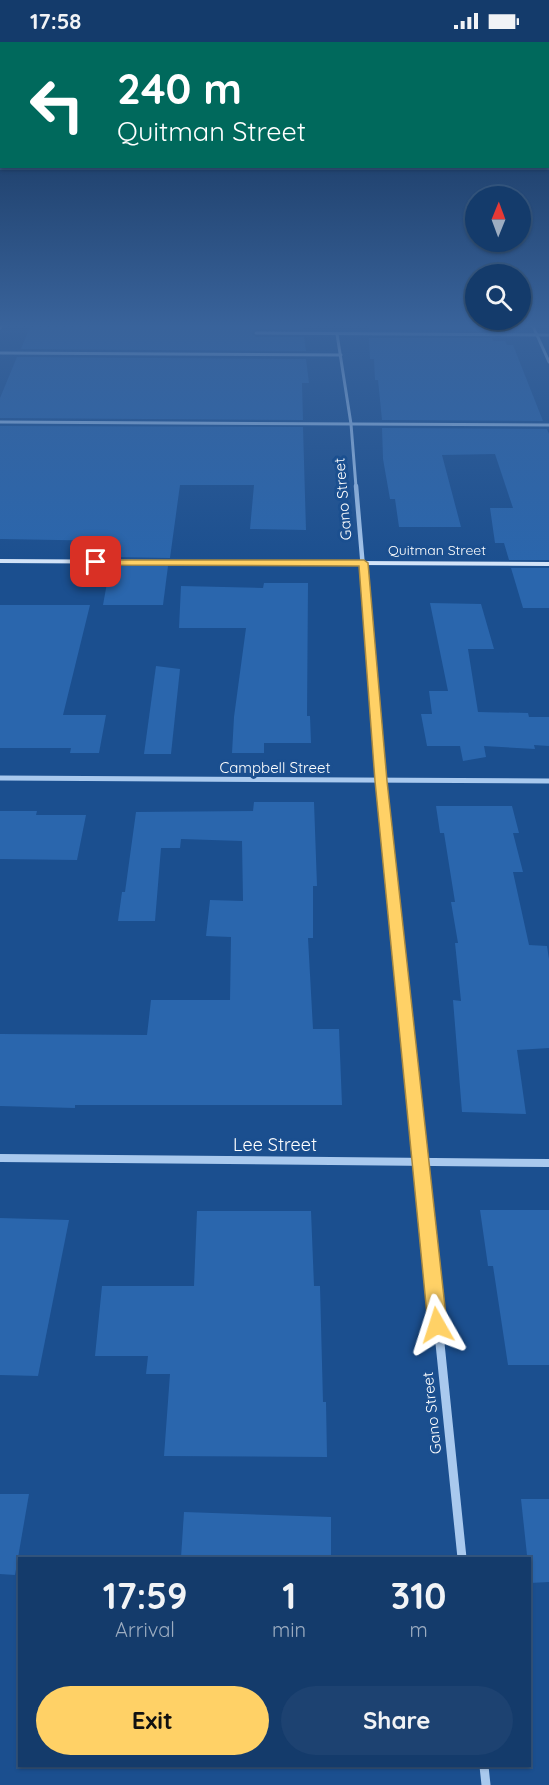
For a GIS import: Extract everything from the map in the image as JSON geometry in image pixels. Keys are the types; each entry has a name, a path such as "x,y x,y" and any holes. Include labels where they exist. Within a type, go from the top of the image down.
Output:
{"main road":[{"name":"Quitman Street","path":"0,561 549,564"}],"street":[{"name":"Gano Street","path":"348,405 364,563 381,781 462,1557"},
{"path":"0,423 549,425"},
{"name":"Campbell Street","path":"0,778 549,781"},
{"name":"Lee Street","path":"0,1158 549,1163"},
{"path":"484,1767 486,1785"}],"building":[{"path":"0,405 303,405 303,420 0,418"},
{"path":"381,405 537,405 543,421 382,420"},
{"path":"0,426 303,427 306,530 250,529 254,485 180,485 170,558 111,557 114,541 0,539"},
{"path":"382,428 547,429 549,434 549,560 509,560 504,543 495,543 490,508 513,508 495,454 442,455 461,527 399,527 395,499 390,499 383,459"},
{"path":"110,566 168,566 163,605 103,605"},
{"path":"511,568 549,568 549,608 523,608"},
{"path":"264,583 308,583 307,716 310,716 311,743 264,743 264,753 232,753 234,717 246,628 179,628 181,586 263,588"},
{"path":"430,603 481,604 494,649 468,649 478,712 528,713 529,717 549,717 549,746 534,745 535,749 484,746 486,757 463,761 460,746 427,746 421,714 432,714 429,691 448,691"},
{"path":"0,605 90,605 63,715 106,715 99,753 70,753 71,748 0,748"},
{"path":"156,666 180,669 171,754 144,754"},
{"path":"254,802 314,802 317,886 313,886 313,938 308,938 313,1029 339,1029 342,1105 75,1105 75,1108 0,1106 0,1034 147,1035 151,1000 230,1000 231,937 206,936 210,900 243,901 242,841 181,839 180,848 161,848 155,921 118,921 122,892 125,892 136,812 253,811"},
{"path":"436,806 512,806 519,833 513,833 523,872 513,872 529,945 547,946 549,959 549,1048 517,1050 526,1114 462,1112 453,1000 461,1001 455,943 458,943 451,902 455,902 444,833 440,833"},
{"path":"0,811 37,811 36,815 86,815 77,860 0,859"},
{"path":"480,1210 549,1210 549,1365 508,1365 493,1266 488,1266"},
{"path":"197,1211 311,1211 314,1286 320,1286 327,1457 164,1456 170,1374 146,1374 148,1356 95,1356 102,1286 194,1286"},
{"path":"0,1218 69,1220 38,1376 0,1375"},
{"path":"0,1494 29,1494 15,1575 0,1574"},
{"path":"521,1499 549,1499 549,1582 531,1583 531,1557 527,1557"},
{"path":"184,1512 331,1517 331,1557 181,1557"}],"route":[{"path":"96,562 364,563 381,781 437,1325"}]}
